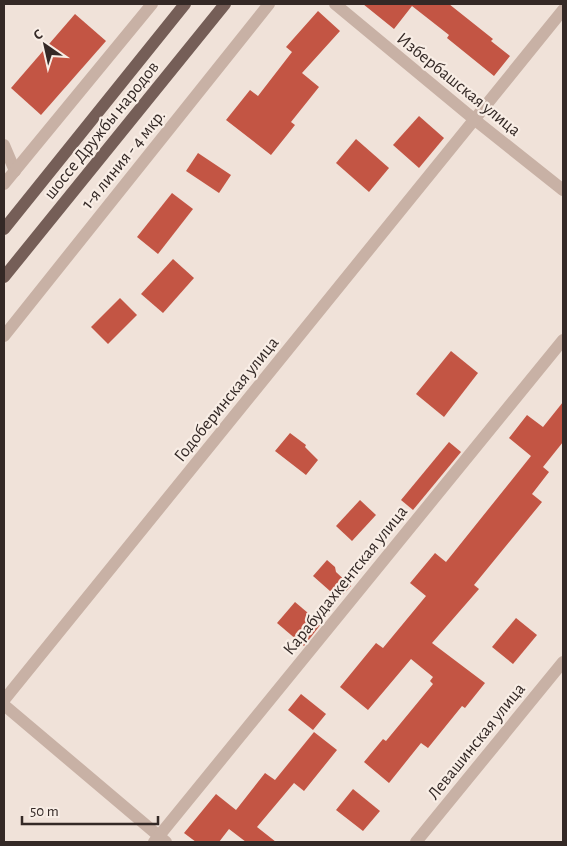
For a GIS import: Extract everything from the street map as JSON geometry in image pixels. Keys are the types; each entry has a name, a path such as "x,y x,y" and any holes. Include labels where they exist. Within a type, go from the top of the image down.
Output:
{"main road":[{"path":"4,230 185,4"},
{"name":"шоссе Дружбы народов","path":"4,278 225,4"}],"street":[{"path":"4,184 152,4"},
{"name":"1-я линия - 4 мкр.","path":"4,336 269,4"},
{"name":"Избербашская улица","path":"334,4 563,190"},
{"name":"Годоберинская улица","path":"4,700 563,10"},
{"path":"4,145 15,171"},
{"name":"Карабудахкентская улица","path":"159,840 563,340"},
{"name":"Левашинская улица","path":"416,842 563,662"},
{"path":"4,705 159,840"}],"building":[{"path":"363,4 449,4 493,39 491,41 510,56 494,76 447,38 449,35 412,6 394,29"},
{"path":"318,11 340,31 302,73 319,87 291,122 295,125 271,155 226,120 250,90 258,96 292,52 286,47"},
{"path":"75,14 106,41 41,115 11,88"},
{"path":"419,116 444,138 419,168 393,145"},
{"path":"356,139 389,168 369,192 336,163"},
{"path":"198,153 231,175 219,193 186,171"},
{"path":"172,193 193,209 158,254 137,237"},
{"path":"173,259 194,278 163,313 141,294"},
{"path":"120,298 137,315 108,344 91,327"},
{"path":"451,351 478,373 444,417 416,394"},
{"path":"563,402 563,442 543,467 549,472 532,494 542,502 474,585 479,589 432,643 485,683 465,708 462,706 428,748 421,743 389,783 364,762 383,739 386,741 433,684 430,681 433,677 411,659 368,710 340,687 376,643 383,648 426,596 410,583 435,553 446,562 531,456 509,438 527,415 543,427"},
{"path":"290,433 306,445 305,447 318,460 306,475 275,451"},
{"path":"449,442 461,452 413,510 401,500"},
{"path":"360,500 376,515 352,541 336,526"},
{"path":"327,560 335,567 336,572 351,586 339,599 313,576"},
{"path":"295,602 321,624 304,646 277,623"},
{"path":"516,618 537,635 513,664 492,647"},
{"path":"301,694 326,714 313,730 288,710"},
{"path":"314,732 337,750 304,791 294,783 257,827 276,842 246,842 229,829 219,842 196,842 184,833 216,794 236,810 265,773 275,780"},
{"path":"353,789 380,811 363,831 336,810"}]}
